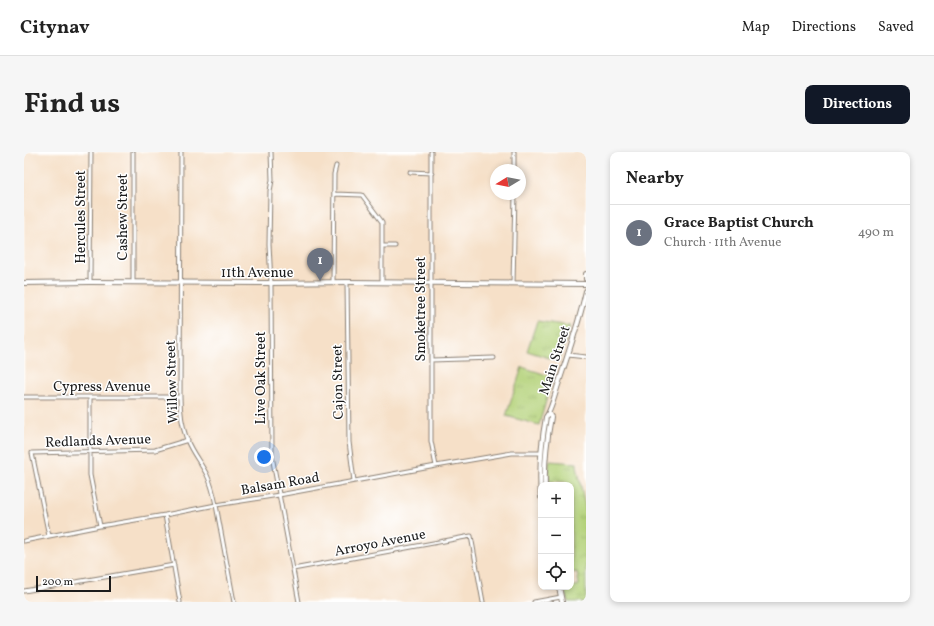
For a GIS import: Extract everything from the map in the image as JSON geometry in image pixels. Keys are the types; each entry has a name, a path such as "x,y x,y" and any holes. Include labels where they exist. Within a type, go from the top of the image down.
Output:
{"main road":[{"path":"586,274 586,279"},
{"name":"11th Avenue","path":"24,283 382,282 586,284"},
{"name":"Main Street","path":"540,482 541,453 546,417 549,414 568,355 586,291"},
{"name":"Main Street","path":"545,482 546,448 551,416 549,414"},
{"path":"541,453 543,457 545,482"},
{"path":"560,590 562,600"}],"street":[{"name":"Hercules Street","path":"90,282 91,152"},
{"name":"Cashew Street","path":"133,152 133,282"},
{"name":"Willow Street","path":"180,152 180,397 182,422 188,440 209,480 216,505 234,602"},
{"name":"Live Oak Street","path":"271,152 272,180 270,191 269,244 271,283 272,456 299,602"},
{"name":"Smoketree Street","path":"431,152 431,441 436,466"},
{"path":"514,152 514,164"},
{"path":"333,282 334,174 336,166"},
{"path":"410,172 432,173"},
{"path":"334,194 362,195 382,222 382,282"},
{"path":"513,283 515,200"},
{"path":"382,246 395,246"},
{"name":"Cajon Street","path":"347,282 349,442 354,481"},
{"path":"568,355 586,357"},
{"path":"431,360 494,358"},
{"name":"Cypress Avenue","path":"24,397 180,397"},
{"path":"90,398 90,475 100,526"},
{"name":"Redlands Avenue","path":"49,536 32,452 156,450 188,440"},
{"name":"Balsam Road","path":"24,541 216,505 512,453 541,453"},
{"path":"165,515 180,602"},
{"name":"Arroyo Avenue","path":"293,569 471,536 483,602"},
{"path":"24,591 174,565"},
{"path":"534,602 562,600"}],"green space":[{"path":"537,321 570,326 559,361 527,351"},
{"path":"522,367 553,377 539,425 506,416"},
{"path":"549,461 577,463 586,511 586,602 568,602 565,590 574,590 574,586 579,585 577,572 574,572 574,482 549,481"}],"place":[{"name":"Grace Baptist Church","path":"320,281"}]}
